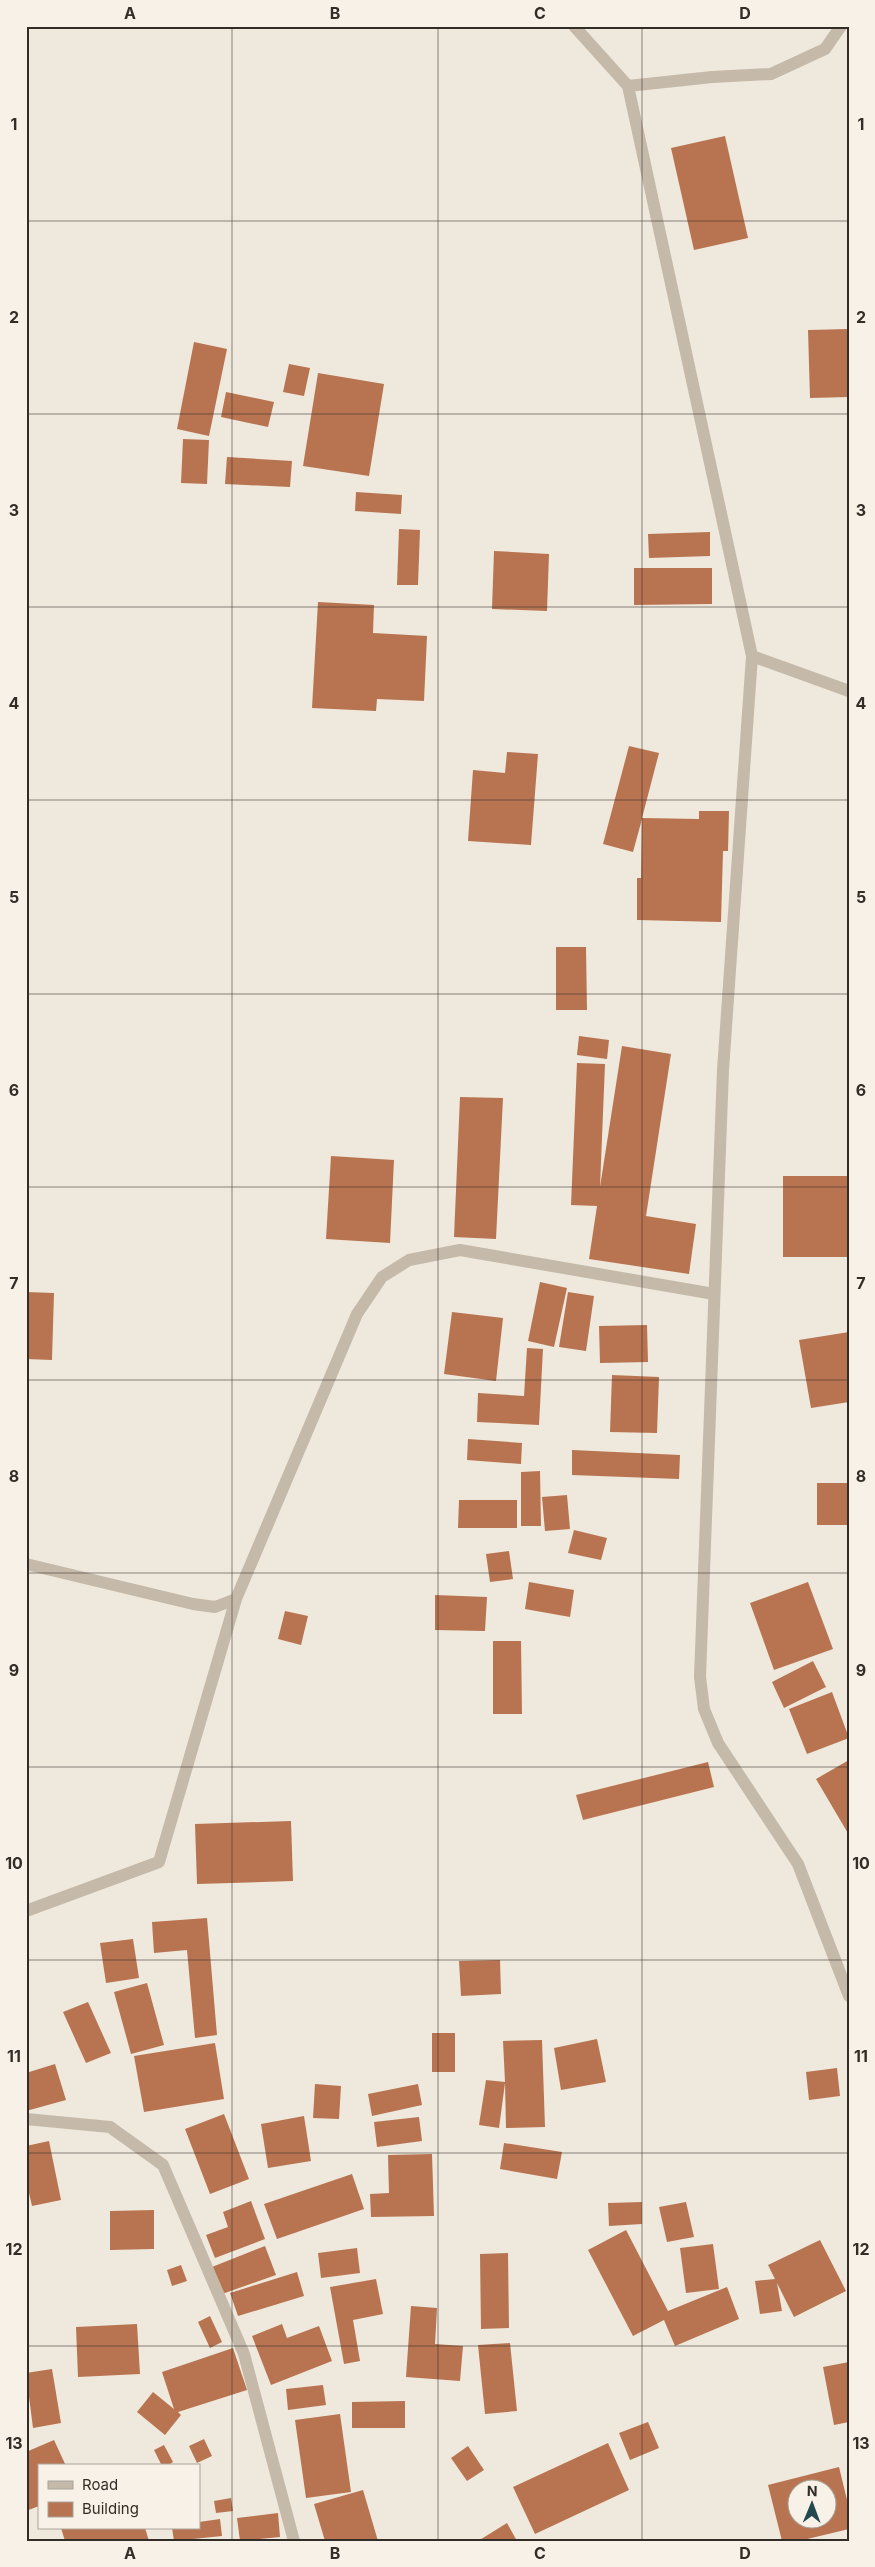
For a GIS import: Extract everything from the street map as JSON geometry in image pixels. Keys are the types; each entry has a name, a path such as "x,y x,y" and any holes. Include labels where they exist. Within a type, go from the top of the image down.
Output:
{"street":[{"path":"574,26 628,86 752,656 723,1070 700,1676 704,1709 718,1742 798,1864 849,1996"},
{"path":"628,86 712,77 771,74 825,49 841,26"},
{"path":"752,656 849,691"},
{"path":"26,1911 159,1862 236,1599 357,1314 382,1277 408,1260 460,1250 714,1294"},
{"path":"26,1564 193,1604 215,1607 236,1599"},
{"path":"26,2119 110,2127 163,2164 244,2354 294,2541"}],"building":[{"path":"725,136 748,238 694,250 671,148"},
{"path":"849,329 849,397 810,398 808,330"},
{"path":"194,342 227,349 209,436 177,429"},
{"path":"289,364 310,368 304,396 283,392"},
{"path":"318,373 384,384 369,476 303,466"},
{"path":"226,392 274,402 268,427 221,417"},
{"path":"183,439 209,440 207,484 181,483"},
{"path":"227,457 292,461 290,487 225,484"},
{"path":"356,492 402,495 401,514 355,511"},
{"path":"399,529 420,530 418,585 397,585"},
{"path":"710,532 710,556 649,558 648,534"},
{"path":"494,551 549,554 547,611 492,609"},
{"path":"634,568 712,568 712,604 634,605"},
{"path":"318,602 374,605 373,633 427,636 424,701 377,699 376,711 312,708"},
{"path":"629,746 659,753 642,818 699,819 699,811 729,811 728,851 723,851 721,922 637,920 637,878 641,878 642,819 633,852 603,844"},
{"path":"507,752 538,754 531,845 468,841 473,770 505,773"},
{"path":"556,947 586,947 587,1010 556,1010"},
{"path":"579,1036 609,1040 607,1059 577,1055"},
{"path":"622,1046 671,1054 646,1216 696,1224 689,1274 589,1259 597,1206 571,1205 577,1063 605,1064 600,1187"},
{"path":"460,1097 503,1098 496,1239 454,1237"},
{"path":"331,1156 394,1160 390,1243 326,1239"},
{"path":"783,1176 847,1176 847,1257 783,1257"},
{"path":"540,1282 567,1288 554,1347 528,1341"},
{"path":"26,1292 54,1293 52,1360 26,1359"},
{"path":"568,1292 594,1296 586,1351 559,1347"},
{"path":"452,1312 503,1318 496,1381 444,1374"},
{"path":"647,1325 648,1362 600,1363 599,1326"},
{"path":"849,1332 849,1402 811,1408 799,1340"},
{"path":"527,1348 543,1349 539,1425 477,1422 478,1393 524,1396"},
{"path":"612,1375 659,1377 657,1433 610,1432"},
{"path":"468,1439 522,1443 521,1464 467,1460"},
{"path":"572,1450 680,1455 679,1479 572,1475"},
{"path":"540,1471 541,1526 521,1526 521,1472"},
{"path":"817,1483 849,1483 849,1525 817,1525"},
{"path":"567,1495 570,1529 545,1531 542,1497"},
{"path":"459,1500 517,1500 517,1528 458,1528"},
{"path":"574,1530 607,1538 601,1560 568,1553"},
{"path":"509,1551 513,1579 490,1582 486,1554"},
{"path":"529,1582 574,1590 570,1617 525,1609"},
{"path":"808,1582 833,1649 774,1670 750,1603"},
{"path":"435,1595 487,1597 485,1631 435,1630"},
{"path":"285,1611 308,1616 301,1645 278,1639"},
{"path":"493,1641 521,1641 522,1714 493,1714"},
{"path":"813,1661 826,1687 784,1708 772,1682"},
{"path":"832,1692 849,1738 807,1754 789,1709"},
{"path":"849,1760 849,1835 816,1779"},
{"path":"708,1762 714,1787 583,1820 576,1795"},
{"path":"291,1821 293,1881 197,1884 195,1824"},
{"path":"207,1918 217,2035 195,2038 187,1950 154,1953 152,1922"},
{"path":"133,1939 139,1978 106,1983 100,1943"},
{"path":"500,1960 501,1994 461,1996 459,1961"},
{"path":"147,1983 164,2045 131,2054 114,1992"},
{"path":"88,2002 111,2053 86,2063 63,2012"},
{"path":"432,2033 455,2033 455,2072 432,2072"},
{"path":"597,2039 606,2082 561,2090 554,2048"},
{"path":"542,2040 545,2127 506,2128 505,2083 499,2128 479,2125 486,2080 505,2082 503,2041"},
{"path":"215,2043 224,2099 144,2112 134,2056"},
{"path":"55,2064 66,2100 26,2111 26,2073"},
{"path":"837,2068 840,2096 809,2100 806,2072"},
{"path":"315,2084 341,2086 339,2119 313,2118"},
{"path":"418,2084 422,2105 372,2116 368,2094"},
{"path":"224,2114 249,2179 210,2194 185,2129"},
{"path":"304,2116 311,2161 268,2168 261,2124"},
{"path":"419,2117 422,2141 377,2147 374,2122"},
{"path":"49,2141 61,2200 32,2206 26,2180 26,2146"},
{"path":"504,2143 562,2152 557,2179 500,2169"},
{"path":"432,2154 434,2216 371,2217 370,2194 389,2193 388,2155"},
{"path":"352,2174 364,2209 277,2239 264,2204"},
{"path":"251,2201 265,2239 215,2258 206,2235 228,2227 223,2212"},
{"path":"642,2202 642,2224 609,2226 608,2203"},
{"path":"686,2202 694,2237 667,2242 659,2207"},
{"path":"154,2210 154,2249 110,2250 110,2211"},
{"path":"626,2230 668,2311 727,2287 739,2319 675,2346 664,2320 633,2336 588,2250"},
{"path":"820,2240 846,2291 794,2317 777,2283 782,2311 760,2314 755,2281 775,2279 768,2265"},
{"path":"713,2244 719,2289 686,2293 680,2248"},
{"path":"265,2246 276,2275 222,2294 212,2267"},
{"path":"357,2248 360,2273 321,2278 318,2253"},
{"path":"508,2253 509,2328 481,2329 480,2254"},
{"path":"181,2265 187,2281 172,2286 167,2270"},
{"path":"297,2272 304,2296 238,2316 230,2293"},
{"path":"376,2279 383,2314 353,2320 360,2361 344,2364 330,2287"},
{"path":"411,2306 437,2308 435,2344 463,2346 460,2381 406,2377"},
{"path":"210,2316 222,2342 210,2348 198,2322"},
{"path":"137,2324 140,2374 78,2377 76,2327"},
{"path":"282,2324 287,2338 319,2326 332,2361 271,2385 252,2336"},
{"path":"510,2343 517,2411 485,2414 478,2345"},
{"path":"233,2348 247,2390 178,2412 181,2415 165,2435 137,2412 153,2392 174,2409 162,2372"},
{"path":"849,2362 849,2422 834,2425 823,2367"},
{"path":"52,2369 61,2423 33,2428 26,2373"},
{"path":"323,2385 326,2405 288,2410 286,2389"},
{"path":"405,2401 405,2428 352,2428 352,2402"},
{"path":"340,2414 351,2492 306,2498 295,2420"},
{"path":"648,2422 659,2448 630,2460 619,2433"},
{"path":"204,2439 212,2456 197,2463 189,2446"},
{"path":"54,2440 65,2464 38,2464 38,2506 26,2511 26,2452"},
{"path":"608,2443 629,2490 535,2534 513,2487"},
{"path":"164,2445 173,2462 161,2464 154,2450"},
{"path":"468,2446 484,2470 467,2481 451,2458"},
{"path":"839,2467 849,2508 849,2529 799,2541 782,2541 768,2485"},
{"path":"363,2490 378,2541 325,2541 314,2504"},
{"path":"231,2498 233,2511 216,2513 214,2501"},
{"path":"278,2513 280,2537 240,2541 237,2518"},
{"path":"220,2519 222,2536 174,2541 172,2530 200,2530 200,2522"},
{"path":"507,2523 517,2541 478,2541"},
{"path":"62,2530 146,2530 149,2541 65,2541"}]}
